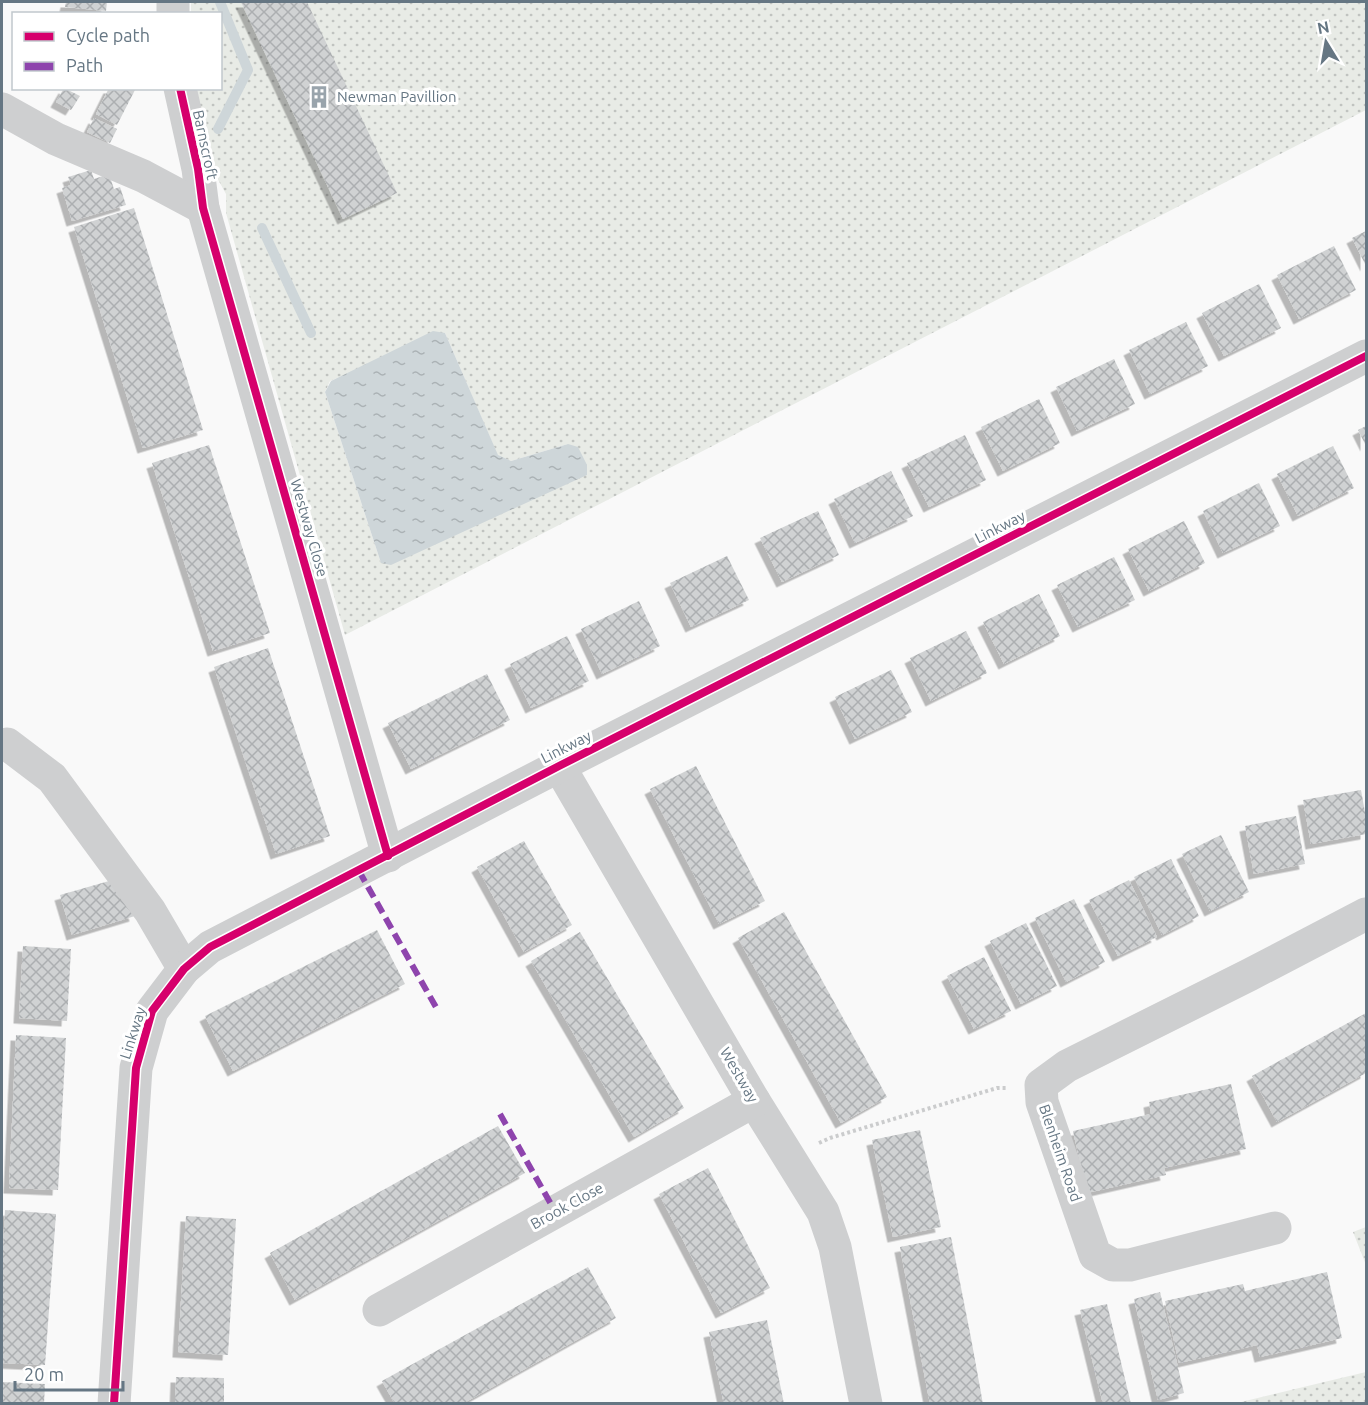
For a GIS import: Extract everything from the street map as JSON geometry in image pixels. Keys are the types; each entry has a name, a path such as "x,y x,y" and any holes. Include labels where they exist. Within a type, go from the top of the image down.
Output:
{"street":[{"name":"Barnscroft","path":"180,90 198,169 203,208"},
{"path":"2,109 56,139 143,176 203,208"},
{"name":"Westway Close","path":"203,208 388,856"},
{"name":"Linkway","path":"114,1404 136,1068 152,1011 184,969 210,947 559,766 1366,356"},
{"path":"7,744 52,778 150,911 184,969"},
{"name":"Westway","path":"559,766 754,1101 823,1212 835,1247 866,1404"},
{"name":"Blenheim Road","path":"1275,1228 1130,1264 1113,1265 1095,1255 1042,1102 1041,1085 1067,1066 1366,914"},
{"name":"Brook Close","path":"380,1310 754,1101"}],"path":[{"path":"789,1158 830,1138 997,1088 1041,1085"}],"shaded area":[{"path":"191,2 1366,2 1366,110 345,635 226,213 226,194 215,174 194,90 222,90 222,12 191,12","holes":["445,333 498,456 511,461 568,444 381,563 325,392 330,381"]},
{"path":"1366,1227 1366,1265 1353,1232"},
{"path":"1366,1372 1366,1403 1237,1403"}],"water":[{"path":"433,331 445,333 498,455 511,461 568,444 578,447 587,465 587,475 391,565 381,563 325,392 331,381"}],"building":[{"path":"66,2 107,2 106,11 65,7"},
{"name":"Newman Pavillion","path":"241,2 307,2 397,193 343,219"},
{"path":"63,90 80,96 71,110 56,102"},
{"path":"108,90 135,90 117,125 96,114"},
{"path":"94,118 117,129 110,143 87,132"},
{"path":"91,170 94,179 109,174 114,189 120,187 126,205 72,221 62,188 71,185 68,177"},
{"path":"134,208 203,430 143,448 74,227"},
{"path":"1366,231 1366,266 1352,238"},
{"path":"1334,246 1356,290 1299,319 1277,275"},
{"path":"1259,284 1281,328 1224,356 1202,313"},
{"path":"1186,322 1208,366 1150,394 1129,350"},
{"path":"1114,359 1135,404 1077,431 1056,387"},
{"path":"1039,399 1060,443 1003,471 981,427"},
{"path":"1366,426 1366,446 1358,430"},
{"path":"965,435 986,480 929,507 907,463"},
{"path":"209,445 270,633 213,651 152,463"},
{"path":"1333,446 1354,488 1298,516 1277,474"},
{"path":"891,471 913,516 855,543 834,499"},
{"path":"1259,483 1280,526 1223,553 1203,511"},
{"path":"818,511 839,555 782,582 760,538"},
{"path":"1184,521 1205,563 1149,591 1128,549"},
{"path":"727,556 749,600 691,627 670,583"},
{"path":"1114,557 1135,600 1078,627 1057,585"},
{"path":"1039,594 1060,636 1004,664 983,622"},
{"path":"639,601 660,646 602,674 581,629"},
{"path":"966,631 987,673 931,701 910,658"},
{"path":"567,636 589,681 531,708 510,664"},
{"path":"268,648 330,836 276,854 214,667"},
{"path":"891,670 912,712 855,739 835,697"},
{"path":"487,674 510,720 411,769 388,723"},
{"path":"696,766 765,901 719,924 650,789"},
{"path":"1361,790 1366,818 1366,834 1311,844 1303,800"},
{"path":"1296,816 1305,864 1254,874 1245,826"},
{"path":"1221,835 1249,892 1210,911 1182,854"},
{"path":"524,841 572,925 524,952 477,867"},
{"path":"1171,859 1199,916 1162,935 1134,877"},
{"path":"123,877 135,916 72,935 60,895"},
{"path":"1129,880 1157,937 1118,956 1089,900"},
{"path":"1074,899 1105,962 1066,982 1035,918"},
{"path":"784,912 887,1097 841,1123 738,938"},
{"path":"1026,923 1057,986 1021,1004 990,941"},
{"path":"377,930 405,984 233,1071 205,1016"},
{"path":"580,932 684,1108 634,1137 531,961"},
{"path":"23,946 71,949 67,1021 19,1018"},
{"path":"984,957 1011,1011 974,1029 947,976"},
{"path":"1366,1013 1366,1073 1277,1122 1252,1076"},
{"path":"16,1035 66,1038 58,1190 9,1188"},
{"path":"1231,1084 1246,1149 1164,1168 1166,1175 1087,1193 1073,1131 1151,1114 1149,1102"},
{"path":"498,1126 525,1173 295,1300 270,1253"},
{"path":"920,1130 941,1227 893,1237 872,1140"},
{"path":"708,1168 770,1288 721,1313 659,1194"},
{"path":"5,1210 56,1214 45,1365 2,1363 2,1268"},
{"path":"186,1216 236,1219 228,1355 178,1352"},
{"path":"951,1237 983,1404 930,1404 900,1247"},
{"path":"588,1267 616,1318 462,1404 395,1404 382,1381"},
{"path":"1327,1272 1342,1338 1260,1357 1257,1345 1179,1363 1165,1301 1243,1284 1245,1291"},
{"path":"1160,1292 1184,1393 1158,1400 1134,1299"},
{"path":"1107,1304 1131,1404 1103,1404 1080,1310"},
{"path":"767,1320 784,1404 724,1404 709,1332"},
{"path":"176,1377 224,1378 224,1404 175,1404"},
{"path":"2,1382 45,1384 44,1404 2,1404"}],"waterway":[{"path":"218,129 248,70 220,2"},
{"path":"262,228 311,333"}],"marked path":[{"path":"359,871 437,1009"},
{"path":"500,1114 556,1213"}],"cycle path":[{"path":"180,90 198,169 203,208 388,856"},
{"path":"114,1404 136,1068 152,1011 184,969 210,947 559,766 1366,356"}],"place":[{"name":"Newman Pavillion","path":"319,97"}]}
